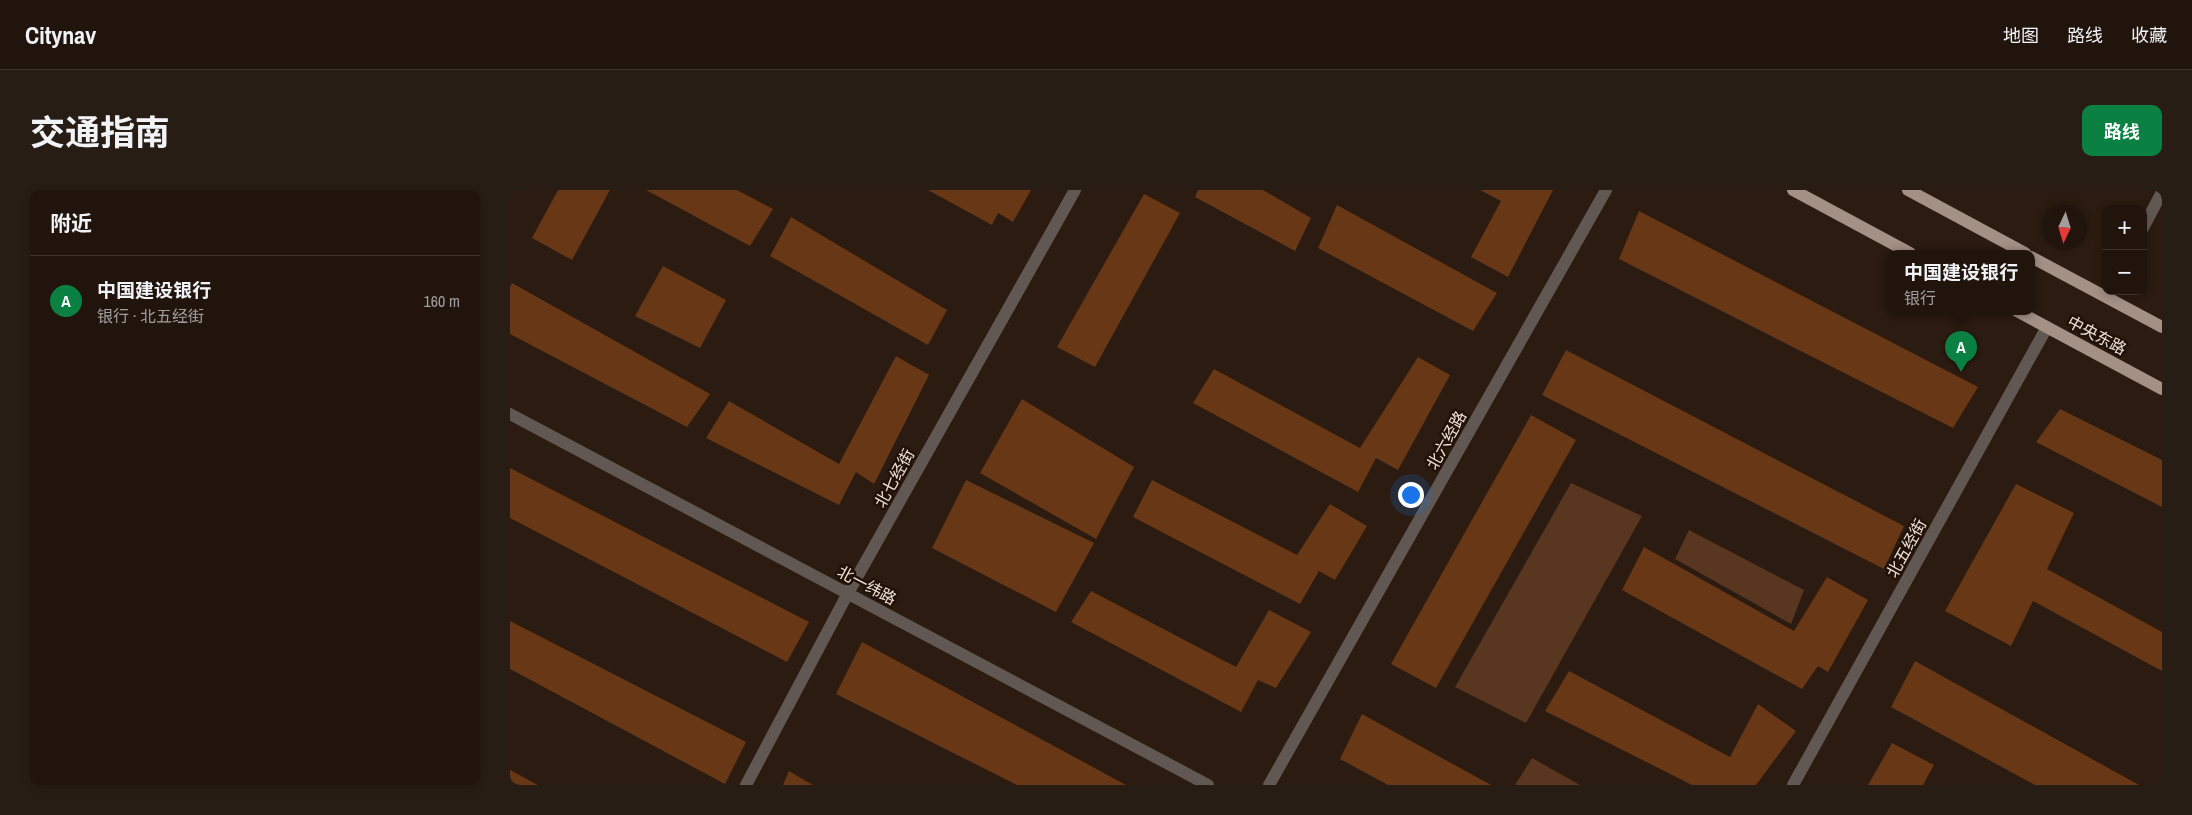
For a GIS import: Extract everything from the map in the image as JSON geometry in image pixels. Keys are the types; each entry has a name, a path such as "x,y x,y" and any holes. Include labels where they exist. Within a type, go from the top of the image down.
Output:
{"main road":[{"path":"1793,190 1904,250"},
{"path":"1908,190 2019,250"},
{"path":"2035,259 2102,291"},
{"path":"2111,295 2162,327"},
{"name":"中央东路","path":"2024,315 2162,389"}],"street":[{"name":"北七经街","path":"746,785 848,593 1075,190"},
{"name":"北六经路","path":"1269,785 1606,190"},
{"path":"2147,220 2162,192"},
{"name":"北五经街","path":"1794,785 2047,327"},
{"name":"北一纬路","path":"510,414 1208,785"}],"shaded area":[{"path":"1571,483 1642,516 1526,723 1455,687"},
{"path":"1689,530 1804,590 1791,624 1675,559"},
{"path":"1532,758 1580,785 1515,785"}],"building":[{"path":"558,190 610,190 572,260 532,238"},
{"path":"646,190 737,190 773,209 750,246"},
{"path":"928,190 1031,190 1013,222 998,213 992,225"},
{"path":"1198,190 1263,190 1311,218 1295,251 1195,197"},
{"path":"1480,190 1553,190 1508,277 1471,257 1501,201"},
{"path":"1144,194 1180,213 1095,367 1057,347"},
{"path":"1337,205 1497,293 1473,331 1318,248"},
{"path":"1639,211 1978,387 1953,428 1619,259"},
{"path":"791,217 947,310 928,345 770,256"},
{"path":"663,266 726,300 700,348 635,316"},
{"path":"512,283 710,394 687,427 510,334 510,287"},
{"path":"1566,350 1904,526 1884,569 1542,395"},
{"path":"896,356 929,375 874,484 856,472 839,505 706,438 729,401 839,464"},
{"path":"1418,357 1450,375 1398,470 1376,458 1358,492 1193,403 1214,369 1360,448"},
{"path":"1022,399 1134,467 1096,539 980,473"},
{"path":"2060,409 2162,460 2162,507 2036,442"},
{"path":"1531,415 1576,440 1436,688 1391,664"},
{"path":"510,468 809,622 787,662 510,518"},
{"path":"966,480 1094,543 1056,612 932,548"},
{"path":"1152,480 1297,555 1330,504 1367,526 1335,580 1319,571 1300,604 1133,517"},
{"path":"2016,484 2074,513 2047,569 2162,632 2162,671 2033,601 2011,646 1945,611"},
{"path":"1644,547 1794,631 1827,577 1868,600 1828,672 1818,666 1802,689 1622,590"},
{"path":"1091,591 1236,667 1269,610 1311,632 1276,688 1258,680 1241,712 1071,622"},
{"path":"510,621 746,742 725,784 510,669"},
{"path":"862,642 1126,785 1017,785 836,694"},
{"path":"1915,661 2139,785 2035,785 1891,707"},
{"path":"1569,671 1730,757 1758,704 1796,731 1756,785 1692,785 1545,711"},
{"path":"1362,714 1491,785 1388,785 1340,759"},
{"path":"1892,743 1934,765 1923,785 1868,785"},
{"path":"510,770 538,785 510,785"},
{"path":"789,771 813,785 783,785"}],"place":[{"name":"中国建设银行","path":"1961,372"}]}
